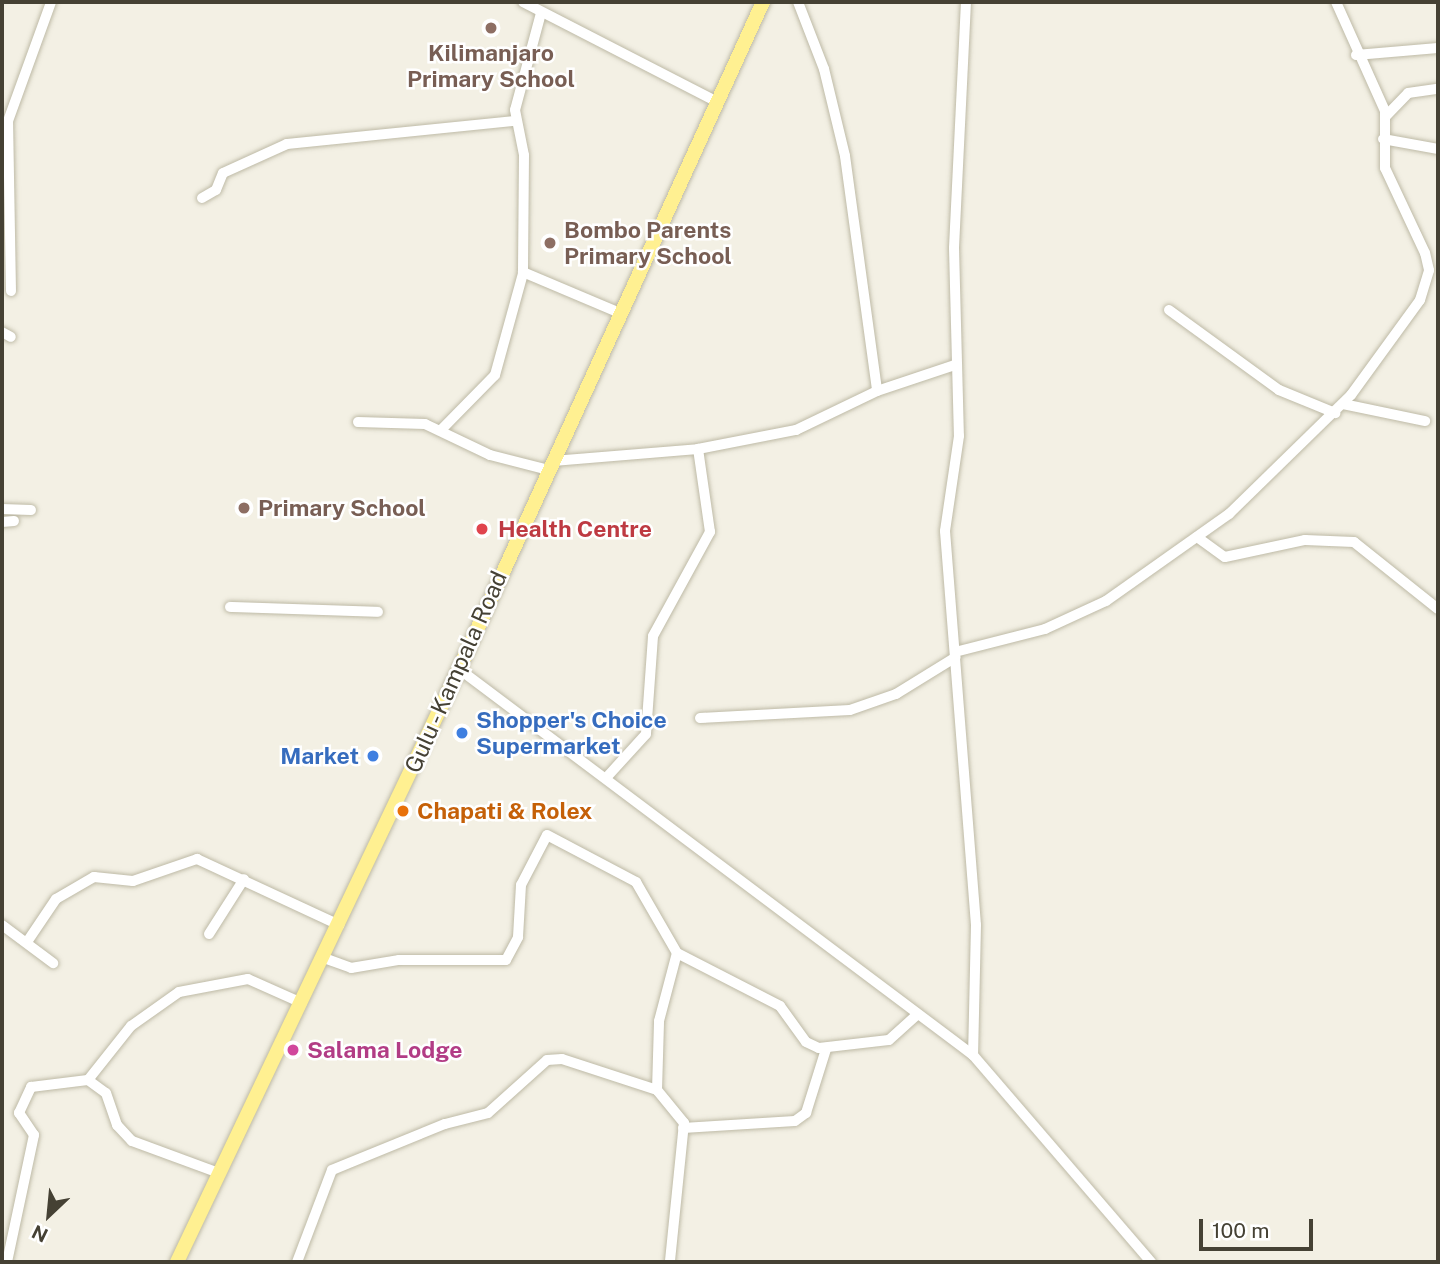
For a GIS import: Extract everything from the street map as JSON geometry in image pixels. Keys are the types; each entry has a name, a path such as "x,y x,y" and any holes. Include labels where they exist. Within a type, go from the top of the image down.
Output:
{"main road":[{"name":"Gulu - Kampala Road","path":"177,1262 340,925 716,101 764,2"}],"street":[{"path":"11,291 8,121 51,2"},
{"path":"523,2 716,101"},
{"path":"798,2 824,69 845,156 877,391"},
{"path":"966,2 955,365 959,436 945,542 976,925 973,1055"},
{"path":"701,718 850,710 896,694 956,654 1045,629 1106,601 1258,491 1343,404 1427,285 1425,253 1385,168 1385,116 1356,55 1336,2"},
{"path":"441,430 495,375 523,273 524,155 515,121 541,13"},
{"path":"1356,55 1438,48"},
{"path":"1385,116 1409,93 1438,89"},
{"path":"202,198 216,190 223,173 286,144 515,121"},
{"path":"1383,139 1438,149"},
{"path":"523,273 620,313"},
{"path":"1169,310 1269,384 1335,412"},
{"path":"358,422 403,420 441,430 490,455 551,466 698,449 796,430 877,391 955,365"},
{"path":"1343,404 1424,421"},
{"path":"606,778 646,734 653,636 710,532 698,449"},
{"path":"2,509 31,510"},
{"path":"2,522 14,521"},
{"path":"1197,537 1225,557 1305,540 1354,542 1438,609"},
{"path":"230,607 378,612"},
{"path":"459,669 973,1055 1151,1262"},
{"path":"324,958 351,968 399,960 506,960 518,937 521,885 547,835 636,882 677,953 780,1006 806,1042 826,1049 889,1040 917,1015"},
{"path":"27,942 56,900 94,877 133,881 197,859 340,925"},
{"path":"209,934 244,879"},
{"path":"2,925 53,963"},
{"path":"657,1090 659,1021 677,953"},
{"path":"88,1080 131,1026 179,992 248,979 302,1003"},
{"path":"683,1128 795,1122 806,1113 826,1049"},
{"path":"297,1262 332,1170 445,1124 488,1113 547,1060 583,1065 657,1090 680,1112 683,1128 670,1262"},
{"path":"7,1262 34,1135 19,1117 22,1099 42,1084 88,1080 106,1093 117,1125 132,1141 219,1173"},
{"path":"184,1247 184,1262"}],"place":[{"name":"Kilimanjaro Primary School","path":"491,28"},
{"name":"Bombo Parents Primary School","path":"550,243"},
{"name":"Primary School","path":"244,508"},
{"name":"Health Centre","path":"482,529"},
{"name":"Shopper's Choice Supermarket","path":"462,733"},
{"name":"Market","path":"373,756"},
{"name":"Chapati & Rolex","path":"403,811"},
{"name":"Salama Lodge","path":"293,1050"}]}
